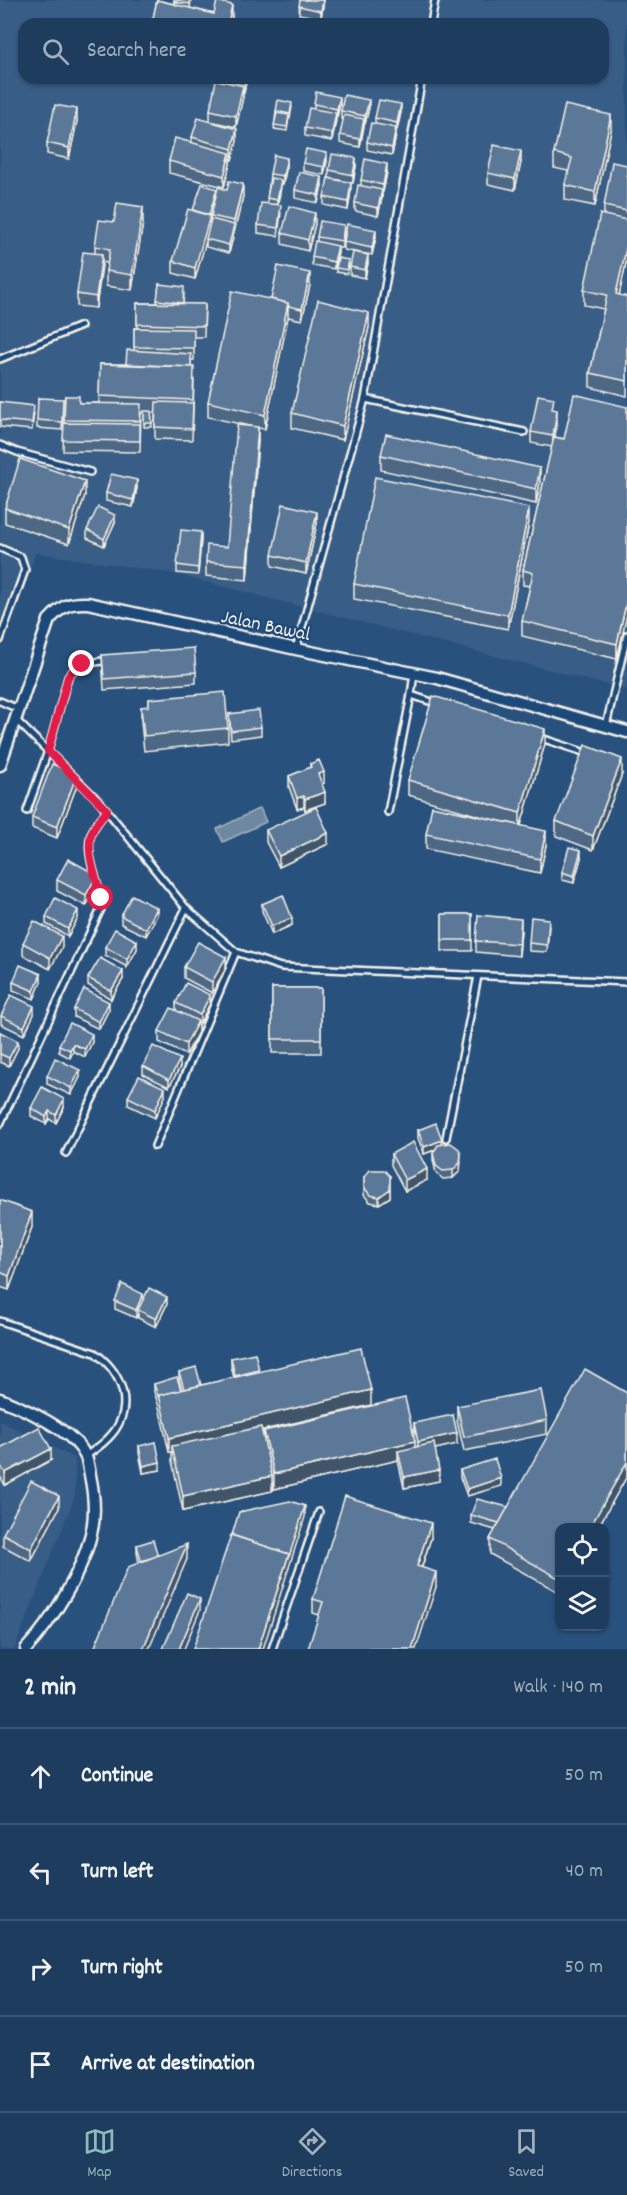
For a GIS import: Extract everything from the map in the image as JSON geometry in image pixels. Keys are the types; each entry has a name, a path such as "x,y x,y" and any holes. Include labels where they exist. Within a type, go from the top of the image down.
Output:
{"street":[{"name":"Jalan Bawal","path":"0,765 49,620 59,609 73,602 88,603 437,678 627,732"},
{"path":"0,1399 30,1411 64,1433 86,1456 95,1508 92,1533 80,1567 56,1608 26,1649"}],"lane":[{"path":"432,18 435,0"},
{"path":"296,649 364,399 421,84"},
{"path":"0,359 81,326"},
{"path":"364,399 524,432"},
{"path":"0,445 17,452 90,472"},
{"path":"0,548 21,557 25,570 0,640"},
{"path":"606,726 627,635"},
{"path":"27,811 48,751 68,677 82,664 117,660"},
{"path":"388,812 414,673"},
{"path":"411,696 445,707"},
{"path":"0,701 18,715 48,751 107,810 186,908 236,952 282,967 627,982"},
{"path":"536,736 593,755"},
{"path":"0,1124 101,909 90,842 91,833 107,810"},
{"path":"66,1153 186,908"},
{"path":"155,1146 236,952"},
{"path":"446,1138 478,976"},
{"path":"0,1321 96,1353 117,1374 123,1389 124,1407 117,1427 104,1443 86,1456"},
{"path":"272,1649 320,1512"}],"shaded area":[{"path":"0,0 627,0 627,690 170,573 36,553 0,652"},
{"path":"260,808 266,822 223,842 217,829"},
{"path":"0,1421 75,1458 75,1496 13,1649 0,1649"}],"building":[{"path":"157,0 214,14 217,1 232,5 229,18 153,18"},
{"path":"174,0 190,0 190,4 174,2"},
{"path":"300,0 323,0 321,11 299,6"},
{"path":"215,84 243,86 236,116 210,110"},
{"path":"316,92 340,97 337,109 314,104"},
{"path":"344,95 369,100 365,116 341,111"},
{"path":"278,100 292,103 290,114 276,111"},
{"path":"379,100 401,104 397,123 375,118"},
{"path":"55,105 77,109 69,148 47,143"},
{"path":"565,105 611,115 595,192 565,185 572,158 554,153"},
{"path":"309,108 336,113 332,133 305,128"},
{"path":"277,113 289,115 287,127 274,125"},
{"path":"344,115 364,119 360,139 340,135"},
{"path":"198,118 237,129 232,149 192,137"},
{"path":"371,123 396,128 392,148 367,142"},
{"path":"175,138 230,153 224,176 169,161"},
{"path":"494,145 521,151 515,179 488,173"},
{"path":"306,149 327,153 324,167 303,163"},
{"path":"332,154 356,158 353,175 329,170"},
{"path":"274,155 287,158 283,176 270,174"},
{"path":"365,159 387,164 383,185 361,180"},
{"path":"612,162 627,165 627,211 604,206"},
{"path":"299,172 322,177 318,195 295,190"},
{"path":"271,178 281,180 277,200 267,198"},
{"path":"328,178 351,183 348,202 324,197"},
{"path":"229,181 243,184 234,221 211,216 218,187 227,190"},
{"path":"202,184 217,189 209,215 193,210"},
{"path":"358,185 382,190 378,208 355,203"},
{"path":"117,203 143,207 132,275 106,271 110,249 95,246 99,220 114,222"},
{"path":"261,203 281,205 278,228 258,225"},
{"path":"289,206 315,213 308,240 282,233"},
{"path":"188,209 210,216 195,268 173,261"},
{"path":"600,214 627,220 627,244 616,294 627,297 627,381 590,373 607,295 584,290"},
{"path":"211,219 234,225 229,245 206,239"},
{"path":"320,221 344,225 342,241 317,237"},
{"path":"347,224 376,230 372,248 344,242"},
{"path":"315,241 338,246 334,262 312,257"},
{"path":"83,252 102,254 96,297 77,294"},
{"path":"353,252 368,255 365,270 350,267"},
{"path":"338,258 349,260 347,270 336,268"},
{"path":"278,266 310,273 302,309 271,299"},
{"path":"159,284 184,287 183,303 157,300"},
{"path":"232,291 288,303 265,415 208,402"},
{"path":"318,300 369,313 343,426 292,413"},
{"path":"137,303 205,304 204,326 137,324"},
{"path":"134,328 194,329 194,348 134,347"},
{"path":"127,350 191,354 191,367 126,364"},
{"path":"100,364 194,367 193,400 99,396"},
{"path":"574,394 627,407 627,599 617,644 522,621 533,573 523,570 554,437 564,439"},
{"path":"538,395 554,398 552,409 557,410 553,436 531,432"},
{"path":"65,396 79,396 79,403 141,404 140,421 64,420"},
{"path":"38,398 63,399 62,422 37,420"},
{"path":"0,402 34,406 32,423 0,420"},
{"path":"156,402 193,403 192,429 155,427"},
{"path":"144,411 151,411 152,423 144,423"},
{"path":"64,423 140,424 140,441 63,440"},
{"path":"237,425 258,427 247,565 206,562 207,545 227,547"},
{"path":"386,434 540,468 536,489 381,455"},
{"path":"20,459 85,481 69,530 5,508"},
{"path":"111,474 137,480 133,500 106,493"},
{"path":"375,477 529,508 508,615 354,584"},
{"path":"283,504 317,512 306,563 272,555"},
{"path":"98,507 115,515 104,539 87,530"},
{"path":"181,530 201,532 198,568 177,565"},
{"path":"194,648 196,672 104,679 102,655"},
{"path":"225,692 228,728 144,736 141,707 149,706 149,699"},
{"path":"433,696 545,729 520,813 408,780"},
{"path":"259,710 261,727 231,731 229,714"},
{"path":"585,745 622,759 593,836 556,821"},
{"path":"319,760 324,772 318,774 325,792 305,799 304,796 297,798 289,776 311,767 310,764"},
{"path":"52,764 77,774 57,827 32,817"},
{"path":"432,806 546,831 540,859 426,834"},
{"path":"316,807 328,833 279,856 266,830"},
{"path":"569,847 581,850 574,876 562,872"},
{"path":"68,859 97,875 86,895 57,880"},
{"path":"132,895 157,908 146,929 121,916"},
{"path":"283,895 292,918 272,926 262,904"},
{"path":"55,898 78,910 68,929 46,917"},
{"path":"442,914 472,914 472,940 442,940"},
{"path":"478,915 521,919 519,944 476,941"},
{"path":"531,917 549,919 547,945 529,943"},
{"path":"34,921 62,936 50,958 23,943"},
{"path":"115,929 137,941 127,959 105,947"},
{"path":"198,942 226,957 212,982 184,967"},
{"path":"100,958 123,971 111,991 88,978"},
{"path":"20,965 41,974 34,991 13,982"},
{"path":"186,983 210,995 200,1015 176,1003"},
{"path":"272,988 321,988 321,1039 272,1039"},
{"path":"84,989 109,1002 99,1022 74,1009"},
{"path":"11,995 34,1006 24,1027 1,1016"},
{"path":"171,1008 198,1021 186,1044 159,1031"},
{"path":"70,1023 92,1034 85,1049 73,1044 70,1050 59,1045"},
{"path":"0,1032 18,1041 9,1058 0,1054"},
{"path":"153,1046 180,1059 169,1080 143,1066"},
{"path":"55,1058 80,1070 71,1088 47,1076"},
{"path":"139,1076 165,1088 155,1110 128,1097"},
{"path":"42,1087 64,1099 56,1115 49,1111 46,1117 31,1108"},
{"path":"436,1123 442,1140 424,1147 418,1130"},
{"path":"413,1142 427,1169 405,1180 391,1154"},
{"path":"451,1143 461,1153 460,1163 453,1170 443,1171 436,1166 433,1153 438,1145"},
{"path":"370,1170 384,1170 390,1176 390,1189 379,1197 370,1195 364,1187 364,1177"},
{"path":"0,1200 32,1212 9,1276 0,1272"},
{"path":"122,1284 143,1294 136,1310 115,1301"},
{"path":"149,1288 167,1297 156,1319 138,1310"},
{"path":"361,1348 371,1390 169,1438 159,1395"},
{"path":"255,1353 259,1370 235,1376 231,1358"},
{"path":"196,1367 201,1385 184,1389 179,1372"},
{"path":"585,1369 627,1393 627,1462 592,1523 555,1523 555,1576 490,1539"},
{"path":"177,1377 181,1390 159,1395 159,1399 154,1384"},
{"path":"541,1390 547,1420 464,1437 457,1406"},
{"path":"405,1398 415,1441 274,1474 264,1431"},
{"path":"453,1415 457,1433 418,1442 414,1423"},
{"path":"39,1427 51,1449 5,1473 0,1465 0,1448"},
{"path":"261,1427 272,1476 183,1496 172,1446"},
{"path":"156,1442 160,1462 143,1466 139,1446"},
{"path":"434,1443 439,1470 404,1477 398,1451"},
{"path":"495,1459 501,1478 467,1489 460,1470"},
{"path":"31,1481 59,1496 31,1549 3,1534"},
{"path":"345,1496 431,1523 417,1566 436,1572 412,1649 308,1649 323,1602 313,1599"},
{"path":"477,1499 508,1507 499,1523 471,1515"},
{"path":"290,1501 305,1506 289,1557 289,1554 232,1535 239,1512"},
{"path":"231,1535 289,1554 258,1649 193,1649"},
{"path":"153,1540 158,1556 141,1561 137,1545"},
{"path":"187,1544 143,1649 94,1649 128,1567"},
{"path":"187,1593 200,1599 179,1649 163,1649"}],"route":[{"path":"82,664 76,667 68,677 48,751 107,810 91,833 90,842 90,853 101,898"}]}
